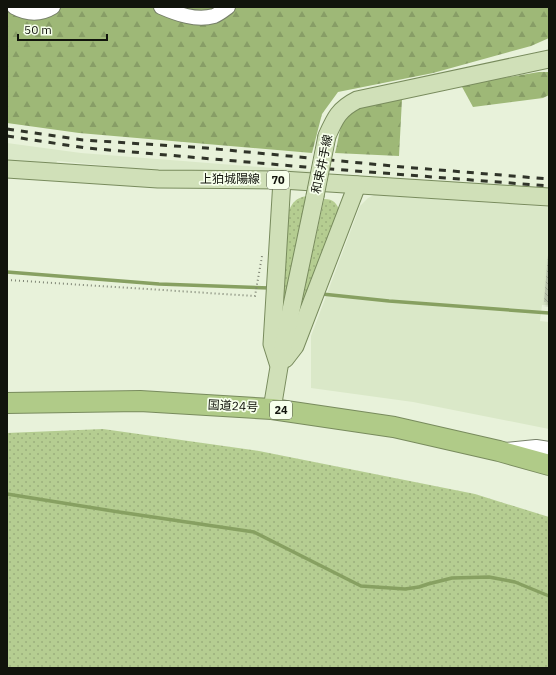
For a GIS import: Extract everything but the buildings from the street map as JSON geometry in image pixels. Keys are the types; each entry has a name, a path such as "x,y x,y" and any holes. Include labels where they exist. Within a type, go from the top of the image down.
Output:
{"highway":[{"name":"国道24号","path":"7,403 140,401 272,409 394,427 499,451 549,465"}],"main road":[{"name":"和束井手線","path":"272,409 279,367 327,136 335,118 346,106 357,100 548,60"},
{"name":"上狛城陽線","path":"7,169 158,179 282,180 549,197"},
{"path":"279,367 272,344 282,180"},
{"path":"279,367 295,346 357,185"}],"street":[{"path":"14,7 24,12 35,14 53,7"},
{"path":"161,7 176,13 197,18 215,16 228,7"},
{"path":"499,451 536,447 549,449"}],"path":[{"path":"7,280 254,296 257,284"}],"shaded area":[{"path":"7,143 81,153 312,171 312,175 174,172 57,161 56,165 7,160"},
{"path":"374,195 549,207 549,305 542,305 540,321 549,322 549,429 413,402 311,388 311,336 360,206 368,198"}],"green space":[{"path":"7,7 549,7 549,38 531,46 433,73 338,92 322,114 312,153 79,133 7,123"},
{"path":"539,72 549,72 549,95 543,98 473,107 461,85"},
{"path":"402,99 399,156 335,153 342,123 348,114 370,104"},
{"path":"309,196 280,335 287,215 297,199"},
{"path":"324,199 334,202 340,211 308,300 302,300"},
{"path":"103,429 259,451 475,494 549,517 549,668 7,668 7,433"}],"waterway":[{"path":"7,272 159,284 270,288"},
{"path":"322,294 389,301 549,313"},
{"path":"7,494 254,532 361,586 405,589 419,587 452,578 489,577 515,582 549,596"}],"railway":[{"path":"7,129 83,140 206,148 549,179"},
{"path":"7,136 86,148 549,186"}]}
